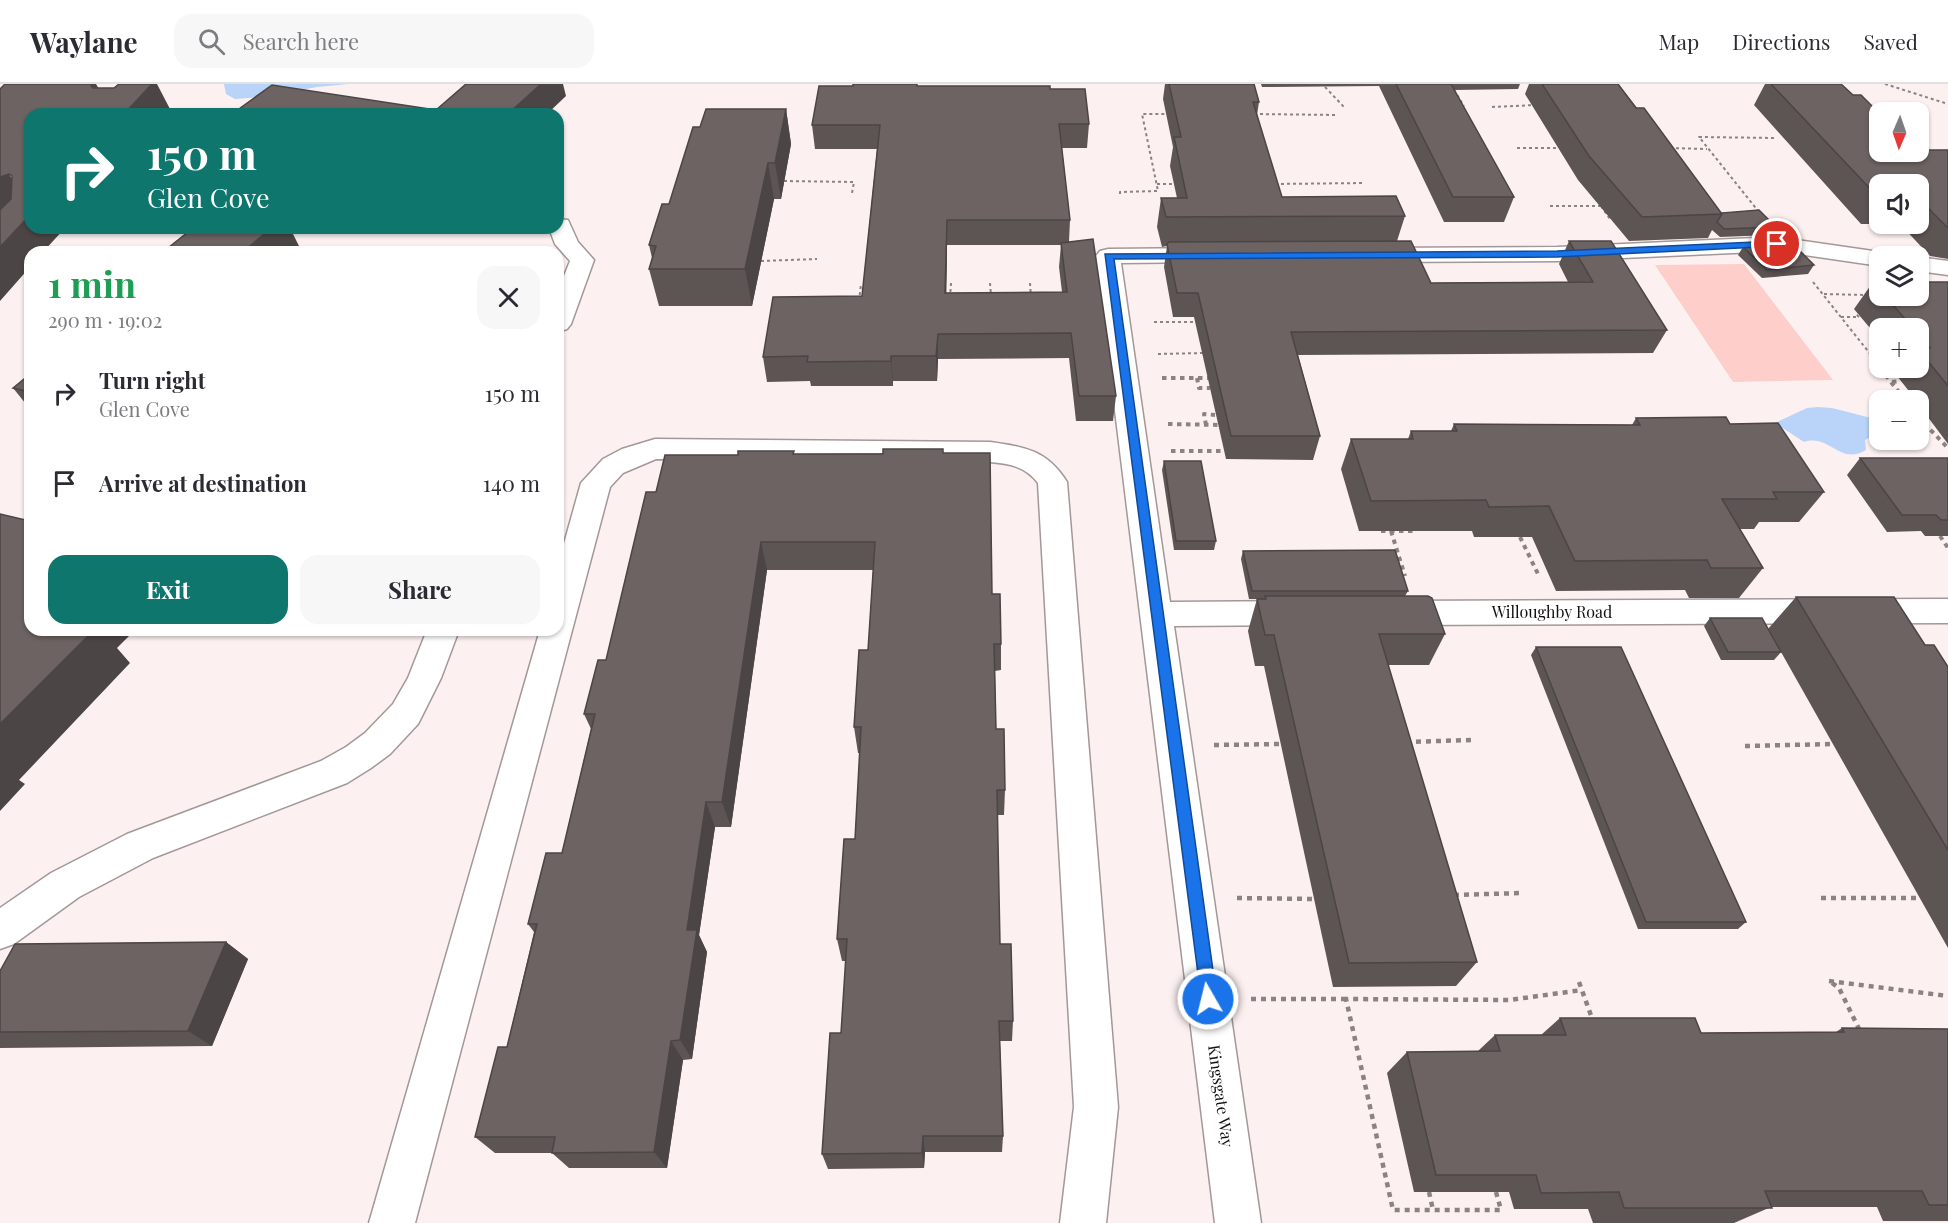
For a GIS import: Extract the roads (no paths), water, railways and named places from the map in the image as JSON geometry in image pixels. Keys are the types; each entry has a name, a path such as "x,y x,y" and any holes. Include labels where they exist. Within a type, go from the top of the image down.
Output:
{"street":[{"path":"563,234 567,244 582,260 564,308"},
{"path":"1354,255 1557,254 1785,245 1869,257"},
{"name":"Kingsgate Way","path":"1237,255 1108,256 1238,1223"},
{"path":"1929,265 1948,268"},
{"path":"564,599 596,483 613,466 632,456 656,449 990,452 1025,456 1043,468 1052,483 1096,1107 1083,1223"},
{"path":"1156,614 1322,613"},
{"name":"Willoughby Road","path":"1357,613 1945,614"},
{"path":"0,931 65,885 140,846 334,772 359,758 400,725 422,685 441,636"},
{"path":"392,1223 554,636"}],"water":[{"path":"224,84 348,84 235,99 226,94"},
{"path":"1807,408 1832,408 1869,417 1869,438 1865,440 1866,450 1857,454 1849,454 1821,442 1813,440 1804,442 1775,423"}]}
